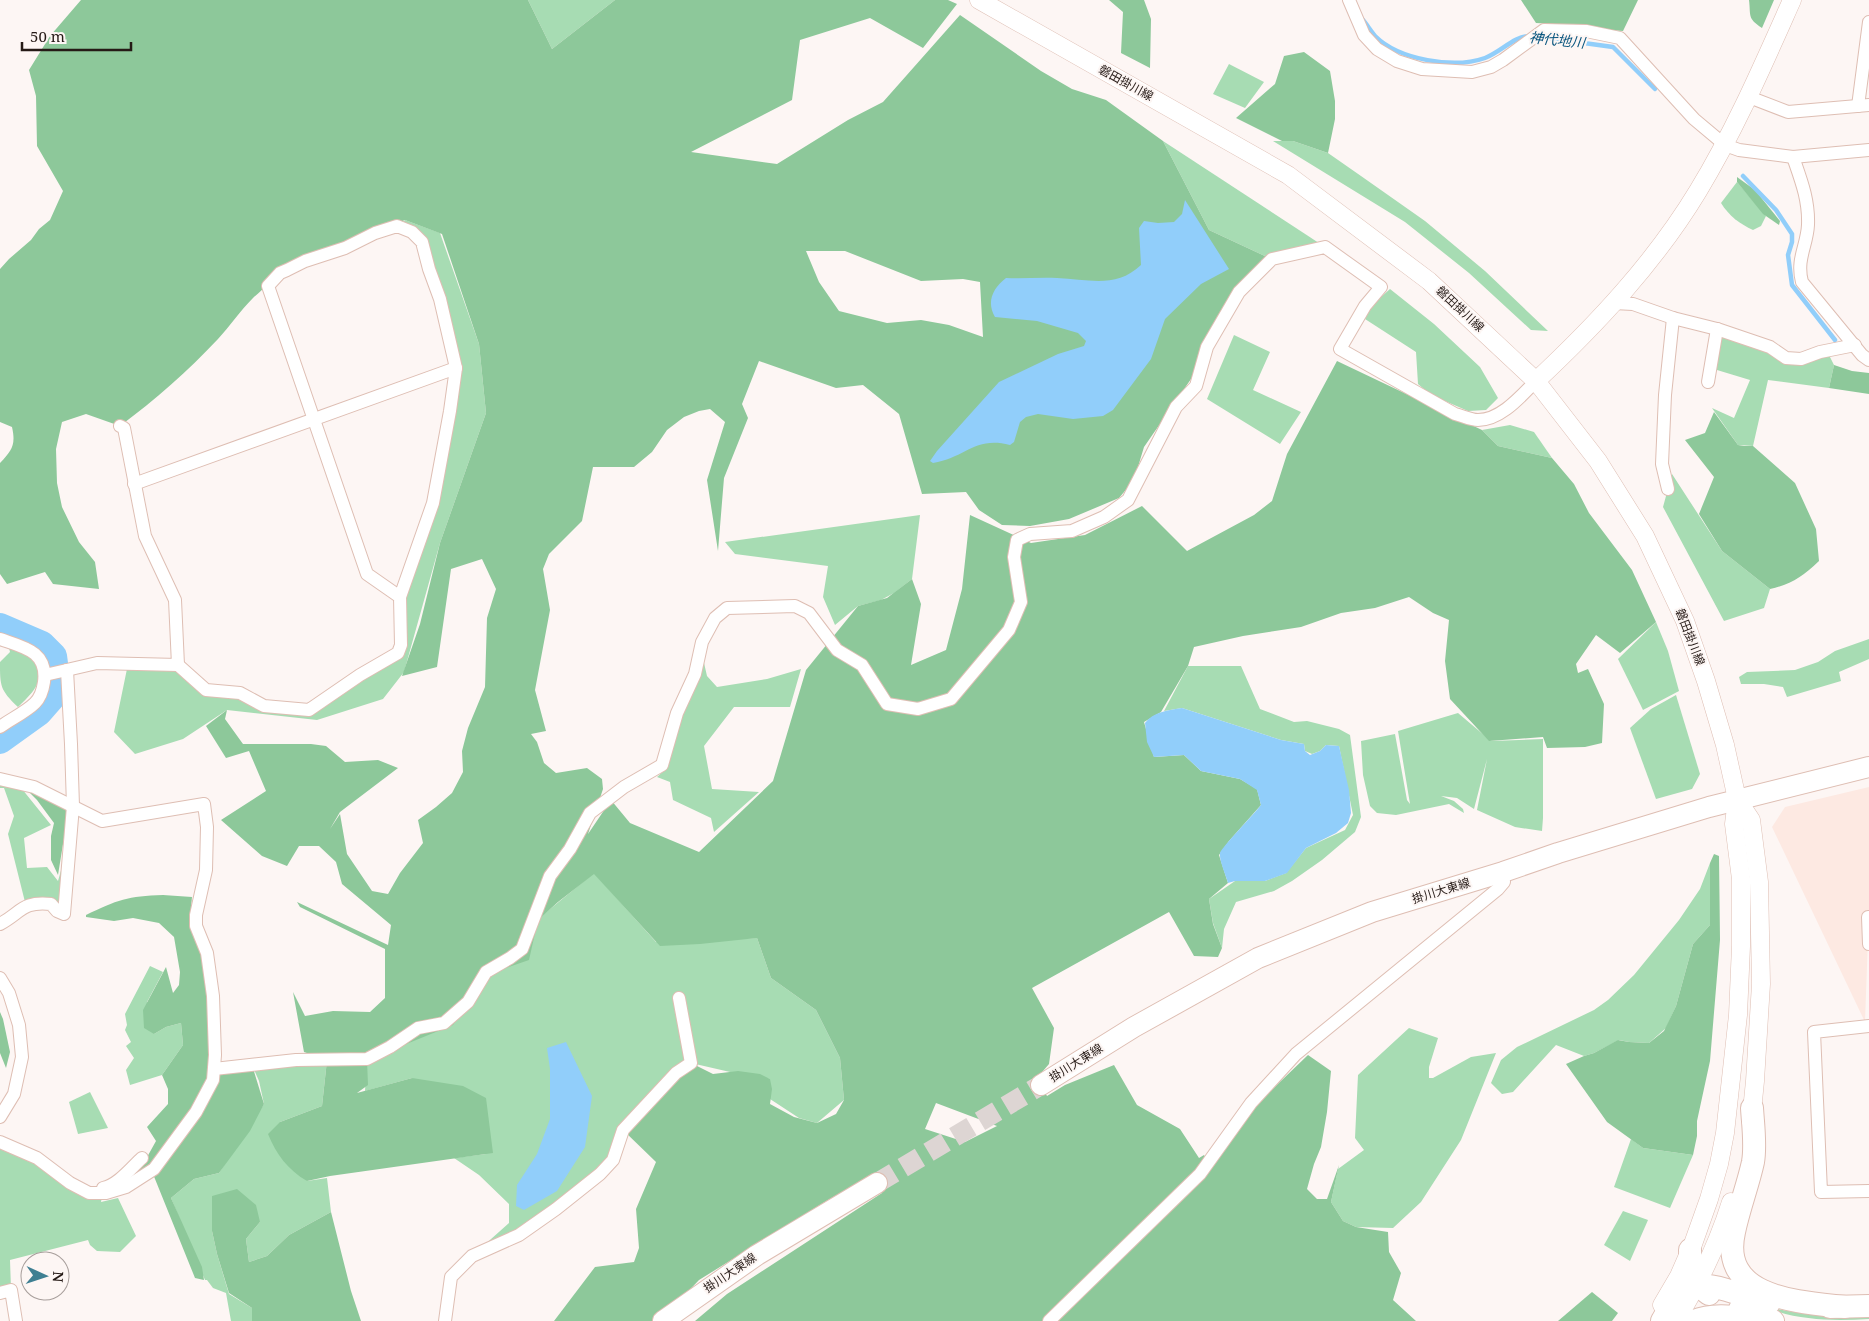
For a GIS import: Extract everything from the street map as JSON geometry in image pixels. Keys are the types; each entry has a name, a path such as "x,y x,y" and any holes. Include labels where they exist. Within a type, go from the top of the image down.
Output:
{"highway":[{"path":"1752,1108 1753,1159 1734,1233 1733,1250 1736,1266 1744,1278 1757,1289 1776,1297 1799,1302 1845,1307"},
{"path":"1690,1250 1691,1268 1697,1286 1714,1298 1772,1321"},
{"path":"1662,1321 1678,1296 1686,1288 1697,1286 1721,1288 1760,1301 1801,1309 1869,1306"},
{"path":"1694,1321 1722,1316 1772,1321"}],"main road":[{"name":"掛川大東線","path":"1041,1085 1134,1027 1258,958 1372,912 1737,799 1869,767"},
{"name":"掛川大東線","path":"663,1321 757,1255 878,1183"}],"street":[{"name":"磐田掛川線","path":"979,0 1288,175 1429,280 1536,381 1598,462 1645,536 1685,621 1725,745 1737,799"},
{"path":"1349,0 1364,35 1377,49 1397,61 1422,69 1472,72 1491,67 1544,30 1586,31 1620,38 1694,119 1725,145 1739,150 1792,157 1869,150"},
{"path":"214,1069 296,1060 367,1059 390,1047 418,1028 444,1023 468,1002 486,972 522,949 550,876 570,849 590,813 624,786 662,765 677,713 694,674 702,642 715,618 727,608 796,606 809,613 837,650 862,665 887,704 918,709 951,699 1009,630 1021,602 1014,557 1017,540 1030,534 1072,531 1104,516 1128,500 1176,407 1196,386 1207,347 1239,292 1272,259 1325,247 1381,287 1365,306 1340,349 1456,414 1473,420 1489,418 1512,404 1582,338 1614,303 1663,242 1697,193 1725,145 1749,97 1792,0"},
{"path":"1749,97 1788,112 1863,105 1869,22"},
{"path":"1792,157 1806,193 1808,226 1799,261 1799,273 1802,282 1817,302 1855,344 1862,355 1869,360"},
{"path":"48,674 97,663 178,665 206,690 240,694 264,706 309,710 360,675 398,653 401,645 400,597 432,503 450,412 456,368 440,299 428,269 422,242 412,232 397,226 375,233 345,248 305,261 280,273 268,286 367,574 400,597"},
{"path":"1614,303 1633,304 1673,318 1717,329 1770,347 1786,358 1801,359 1820,352 1855,344"},
{"path":"1668,489 1662,464 1665,395 1673,318"},
{"path":"1708,382 1717,329"},
{"path":"134,484 456,368"},
{"path":"120,426 124,428 145,536 176,600 178,665"},
{"path":"0,639 28,648 42,659 48,674 43,691 36,702 0,726"},
{"path":"0,924 12,918 22,907 38,903 51,904 57,911 64,914 73,806 72,744 65,671"},
{"path":"0,779 34,787 102,821 204,804 207,827 206,870 196,915 196,926 207,953 212,987 215,1055 213,1080 196,1112 154,1169 126,1187 106,1194 89,1193 70,1183 37,1158 0,1142"},
{"path":"1676,1321 1697,1286 1721,1234 1737,1189 1749,1134 1761,984 1759,882 1752,820 1737,799"},
{"path":"1652,1321 1678,1276 1690,1250 1709,1199 1725,1133 1738,1015 1741,879 1734,824 1737,799"},
{"path":"1049,1321 1200,1174 1251,1103 1296,1054 1498,890 1504,882 1503,872"},
{"path":"1869,917 1869,944"},
{"path":"0,978 9,992 19,1025 22,1057 14,1094 0,1118"},
{"path":"445,1321 451,1277 472,1256 519,1235 556,1210 600,1174 613,1160 623,1130 676,1073 691,1063 680,998"},
{"path":"1869,1026 1814,1032 1821,1192 1869,1191"},
{"path":"81,1189 91,1190 110,1187 142,1158"},
{"path":"0,1293 10,1290 16,1321"}],"shaded area":[{"path":"1869,787 1869,910 1865,1022 1772,827 1785,807"}],"green space":[{"path":"81,0 528,0 552,49 615,0 948,0 957,4 923,48 870,18 800,40 792,100 691,152 777,164 848,120 883,102 960,15 1041,71 1072,89 1106,100 1163,141 1209,230 1267,257 1236,292 1191,379 1144,447 1134,480 1119,498 1069,519 1030,526 1002,525 979,510 966,492 922,494 899,414 863,385 836,388 759,361 742,404 748,418 724,478 718,551 707,480 725,422 710,409 684,417 667,430 652,452 634,467 593,467 582,521 549,554 543,569 550,610 535,690 546,731 531,734 537,742 544,763 556,773 587,768 602,779 603,789 588,834 611,800 630,823 699,852 773,781 806,670 858,606 887,598 912,579 921,604 911,665 946,650 962,589 970,515 1031,543 1085,535 1142,506 1187,551 1254,515 1272,501 1287,454 1337,361 1482,430 1498,446 1552,458 1574,484 1589,513 1632,570 1656,622 1620,653 1596,635 1576,664 1578,673 1588,669 1604,704 1602,743 1585,747 1547,748 1543,737 1489,741 1450,699 1445,661 1449,620 1433,613 1409,597 1375,608 1341,613 1301,627 1243,636 1194,647 1188,666 1161,712 1144,722 1154,757 1184,755 1201,771 1240,779 1257,789 1261,805 1219,855 1228,883 1209,899 1213,924 1222,948 1218,957 1194,956 1169,912 1032,988 1054,1028 1049,1064 1037,1078 1047,1096 1065,1085 1114,1065 1137,1105 1180,1129 1199,1158 1204,1155 1211,1166 1254,1107 1308,1055 1331,1071 1321,1147 1307,1189 1317,1199 1327,1199 1339,1165 1331,1202 1343,1221 1356,1227 1388,1232 1389,1252 1401,1273 1393,1300 1416,1321 695,1321 727,1294 882,1193 872,1175 699,1280 660,1321 554,1321 595,1267 634,1262 639,1248 636,1209 656,1162 623,1130 691,1063 713,1074 738,1071 760,1074 770,1079 772,1089 770,1104 794,1117 817,1123 836,1114 844,1100 840,1058 816,1010 771,978 757,938 660,946 594,874 538,920 529,960 483,976 453,1025 367,1060 368,1085 357,1093 412,1078 463,1086 486,1098 493,1153 330,1176 307,1181 288,1167 268,1134 280,1122 322,1106 327,1060 304,1052 293,992 305,1016 333,1011 370,1012 385,998 385,949 300,907 297,902 388,945 391,925 342,884 336,862 319,846 299,846 287,866 262,856 221,820 266,791 249,751 226,758 206,726 227,710 225,719 243,744 311,744 326,746 345,762 378,760 398,768 340,812 330,829 340,814 347,854 372,891 388,894 400,873 423,843 418,820 452,793 463,772 462,751 468,728 485,687 487,618 496,589 482,559 451,569 437,667 402,676 420,624 440,543 486,413 479,344 442,234 405,220 283,269 248,303 218,339 195,362 120,426 86,414 62,422 56,449 57,483 62,507 79,542 95,562 99,589 53,584 45,572 7,584 0,574 0,463 10,451 14,438 12,427 0,422 0,269 50,220 63,191 37,146 36,96 29,70 50,36","holes":["806,251 845,251 921,281 963,279 980,282 983,337 949,325 921,320 887,323 839,311 819,282","936,1103 997,1126 965,1142 925,1129"]},
{"path":"528,0 615,0 552,49"},
{"path":"1109,0 1144,0 1151,19 1150,68 1121,53 1123,12"},
{"path":"1521,0 1638,0 1623,31 1594,26 1536,23"},
{"path":"1749,0 1774,0 1762,28 1752,19"},
{"path":"1304,52 1330,71 1335,101 1335,119 1328,153 1293,141 1282,141 1236,118 1275,84 1284,56"},
{"path":"1229,64 1264,82 1245,108 1213,94"},
{"path":"1163,141 1325,247 1267,257 1209,230"},
{"path":"1273,141 1293,141 1328,153 1425,221 1485,271 1548,331 1531,330 1469,273 1405,222"},
{"path":"1737,177 1755,190 1780,221 1779,225 1763,214 1737,182"},
{"path":"1737,182 1766,216 1761,226 1753,230 1735,219 1721,203"},
{"path":"405,220 440,233 479,344 486,413 440,543 404,672 383,699 317,720 227,710 183,739 135,754 114,732 128,664 178,665 206,691 309,710 398,653 400,597 433,503 456,368 424,251 399,227"},
{"path":"1390,289 1434,324 1480,367 1498,398 1486,410 1468,411 1431,395 1418,384 1416,352 1365,319 1369,308"},
{"path":"1717,329 1796,359 1827,351 1834,365 1829,388 1768,380 1753,446 1738,445 1712,408 1734,418 1750,380 1717,370 1708,375"},
{"path":"1234,335 1270,352 1253,390 1301,412 1280,444 1207,399"},
{"path":"1834,365 1852,371 1869,373 1869,394 1829,388"},
{"path":"1714,412 1738,445 1753,446 1795,483 1816,529 1819,561 1802,576 1785,585 1770,589 1722,551 1699,514 1714,477 1685,440 1705,433"},
{"path":"1510,425 1534,432 1552,458 1498,446 1482,430"},
{"path":"1672,474 1722,551 1770,589 1764,608 1724,621 1663,507"},
{"path":"920,515 912,579 881,600 858,606 835,625 823,597 828,566 735,554 725,542"},
{"path":"1656,622 1668,651 1679,691 1643,710 1618,659"},
{"path":"1869,639 1869,659 1839,672 1841,681 1787,697 1783,687 1764,684 1741,684 1739,677 1747,672 1795,670 1818,662 1835,651"},
{"path":"9,648 28,651 34,660 39,675 36,687 18,707 4,692 0,677 0,662 10,652"},
{"path":"702,654 707,676 717,687 767,679 801,669 790,707 734,707 704,746 712,789 759,792 714,832 711,818 673,800 670,782 657,777 668,767 681,718"},
{"path":"1188,666 1241,666 1260,709 1294,722 1307,721 1339,729 1350,735 1361,817 1355,832 1322,860 1292,881 1274,891 1236,902 1224,929 1222,948 1213,923 1209,899 1235,881 1265,881 1286,873 1306,848 1345,830 1353,815 1339,746 1326,745 1320,751 1312,754 1305,751 1304,744 1281,740 1182,708 1164,711"},
{"path":"1676,695 1700,774 1692,789 1656,799 1630,728 1651,709"},
{"path":"1458,713 1491,741 1543,739 1542,831 1515,827 1477,810 1487,759 1474,809 1457,798 1441,796 1454,801 1463,809 1464,813 1449,804 1396,815 1377,813 1370,806 1363,775 1361,741 1395,734 1407,800 1410,804 1398,731"},
{"path":"0,784 22,789 51,825 24,838 27,868 47,867 58,881 68,846 65,909 26,906 8,834 14,816 4,788 0,788"},
{"path":"31,787 69,807 58,875 51,860 51,836 54,823 29,792"},
{"path":"1714,854 1719,856 1720,940 1710,1061 1697,1121 1697,1136 1693,1155 1643,1148 1607,1122 1566,1064 1594,1053 1618,1040 1649,1043 1664,1031 1676,1006 1693,944 1710,925 1710,863"},
{"path":"1710,863 1710,925 1693,944 1676,1006 1666,1028 1649,1043 1619,1040 1584,1056 1556,1045 1513,1092 1502,1094 1491,1083 1501,1060 1517,1047 1594,1010 1608,1000 1634,975 1679,920 1700,889"},
{"path":"594,873 656,942 757,938 771,978 816,1010 840,1058 844,1100 817,1123 799,1118 770,1099 770,1079 691,1063 644,1106 617,1150 556,1209 472,1256 509,1223 509,1204 479,1175 454,1158 486,1154 412,1078 365,1091 367,1059"},
{"path":"141,896 192,897 191,928 196,940 207,953 214,1069 252,1065 264,1104 250,1131 219,1173 194,1179 171,1198 202,1267 204,1280 195,1278 153,1174 124,1179 146,1159 156,1141 147,1127 168,1104 168,1089 162,1075 183,1045 181,1023 166,1027 154,1034 144,1028 143,1010 166,967 173,993 179,985 180,972 174,937 159,923 133,918 114,921 86,917 86,915 115,902"},
{"path":"150,966 163,972 147,1002 154,1034 166,1027 181,1023 183,1045 162,1075 130,1085 126,1070 134,1058 126,1046 131,1042 125,1030 127,1025 125,1014"},
{"path":"0,1012 10,1052 6,1068 0,1053"},
{"path":"1409,1028 1438,1038 1429,1067 1429,1078 1433,1078 1471,1057 1496,1053 1461,1140 1421,1202 1393,1228 1356,1227 1343,1221 1331,1202 1338,1169 1364,1150 1355,1138 1358,1075"},
{"path":"327,1060 322,1106 280,1122 307,1181 327,1178 331,1212 289,1235 267,1256 249,1262 246,1239 260,1222 212,1196 212,1231 229,1294 252,1308 254,1321 231,1321 226,1293 213,1288 205,1280 171,1198 194,1179 219,1173 264,1104 259,1081 252,1065"},
{"path":"90,1092 108,1128 78,1134 69,1102"},
{"path":"1631,1139 1643,1148 1693,1155 1670,1208 1614,1187"},
{"path":"0,1146 102,1197 101,1202 118,1198 136,1236 120,1252 97,1251 90,1245 88,1240 45,1251 20,1251 20,1257 10,1260 11,1289 0,1291"},
{"path":"237,1189 256,1205 260,1222 246,1239 249,1262 267,1256 289,1235 331,1212 351,1291 361,1321 252,1321 252,1308 229,1293 212,1231 212,1196"},
{"path":"1623,1211 1648,1220 1630,1261 1604,1245"},
{"path":"1592,1292 1618,1313 1612,1321 1558,1321"},
{"path":"1765,1307 1800,1313 1869,1313 1869,1319 1816,1319 1777,1312"}],"water":[{"path":"1185,200 1229,269 1201,284 1165,319 1151,359 1113,410 1103,416 1073,419 1038,414 1026,417 1020,422 1014,442 1010,445 987,443 954,457 933,463 930,461 999,382 1058,354 1084,346 1086,341 1078,333 1037,321 995,317 991,301 994,291 1001,282 1006,278 1101,281 1122,277 1141,265 1139,228 1144,221 1158,223 1174,222 1182,214"},
{"path":"1182,708 1281,740 1304,744 1305,751 1310,755 1320,751 1326,745 1339,746 1349,790 1351,813 1348,823 1336,833 1306,848 1287,873 1265,881 1235,881 1228,883 1220,853 1261,805 1257,790 1240,779 1201,771 1184,755 1154,757 1147,742 1145,723 1152,716"},
{"path":"566,1042 592,1096 585,1147 557,1191 524,1210 516,1206 517,1185 537,1154 550,1119 550,1069 547,1048"}],"waterway":[{"name":"神代地川","path":"1363,20 1375,36 1398,51 1427,60 1443,62 1458,63 1485,58 1513,41 1530,36"},
{"name":"神代地川","path":"1540,37 1613,47 1655,89"},
{"name":"神代地川","path":"1743,176 1776,210 1792,234 1788,255 1792,285 1835,340"},
{"path":"0,626 42,644 54,656 57,679 53,697 39,713 0,741"}],"tunnel":[{"path":"877,1183 1041,1085"}]}
